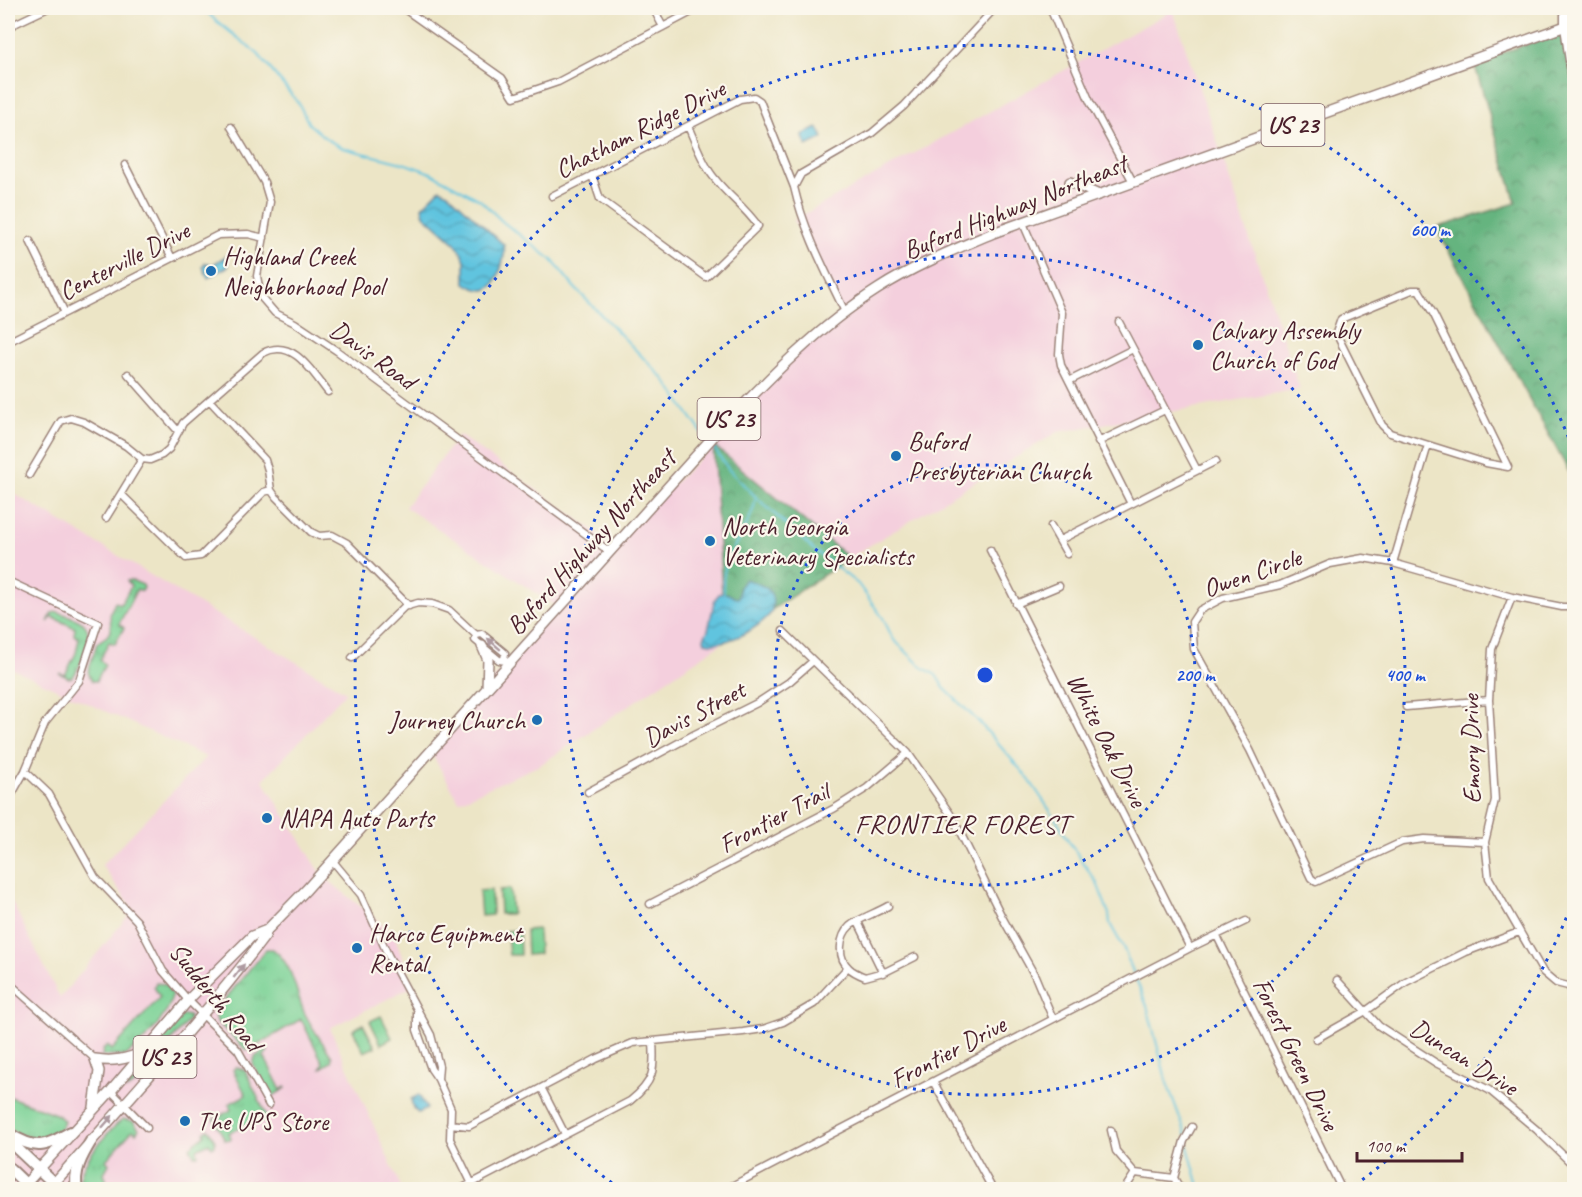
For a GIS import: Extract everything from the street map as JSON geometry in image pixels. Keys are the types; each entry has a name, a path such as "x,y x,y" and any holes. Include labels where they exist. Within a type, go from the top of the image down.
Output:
{"highway":[{"path":"8,1133 26,1144 42,1147 71,1132"},
{"path":"8,1140 55,1187"},
{"path":"77,1190 75,1177 83,1154 91,1141"},
{"path":"8,1167 26,1188"}],"main road":[{"name":"US 23","path":"1564,27 1575,23"},
{"name":"Buford Highway Northeast","path":"267,930 487,689 507,662 768,378 820,331 878,289 930,260 1023,223 1564,27"},
{"path":"1070,182 1099,195"},
{"path":"482,646 488,660 487,689"},
{"name":"US 23","path":"39,1169 111,1091 188,1000 252,936 267,930"},
{"name":"US 23","path":"55,1187 91,1141 205,1012 265,936 267,930"},
{"path":"94,1107 99,1071 95,1059 123,1060 146,1051"},
{"path":"26,1188 39,1169"}],"street":[{"path":"8,27 48,8"},
{"path":"403,8 502,78 514,97 558,82 699,8"},
{"path":"653,8 663,27"},
{"path":"845,312 811,239 794,187 801,174 872,133 904,106 995,8"},
{"path":"1050,8 1090,102 1133,182"},
{"path":"1565,8 1564,27 1575,88"},
{"name":"Chatham Ridge Drive","path":"552,196 741,99 754,97 760,101 794,187"},
{"path":"592,175 600,199 706,277 758,226 749,212 708,170 688,126"},
{"name":"Davis Road","path":"231,127 264,182 270,202 257,276 261,297 275,314 295,323 337,351 610,552"},
{"path":"125,165 172,258"},
{"path":"1023,223 1062,313 1059,354 1061,365 1131,504"},
{"name":"Centerville Drive","path":"8,342 218,235 240,234 264,238"},
{"path":"30,241 65,313"},
{"path":"1412,290 1419,290 1434,315 1508,467 1486,463 1428,445 1390,433 1382,425 1336,333 1341,319 1412,290"},
{"path":"1119,322 1197,470"},
{"path":"29,475 61,421 71,418 84,422 126,446 142,459 150,460 162,455 174,441 183,423 263,353 273,348 283,348 302,360 328,392"},
{"path":"1069,381 1133,349"},
{"path":"128,374 178,431"},
{"path":"208,400 265,460 271,490 310,532 319,536 332,536 347,543 409,606"},
{"path":"1098,442 1166,411"},
{"path":"1393,563 1428,445"},
{"path":"106,518 142,459"},
{"path":"1059,540 1216,461"},
{"path":"121,494 186,558 201,556 259,496 271,490"},
{"path":"1051,526 1067,554"},
{"name":"White Oak Drive","path":"990,550 1190,948"},
{"name":"Owen Circle","path":"1485,842 1424,838 1402,843 1316,882 1311,878 1250,750 1194,649 1192,622 1200,610 1223,598 1280,585 1330,564 1363,558 1393,563 1512,597 1562,607 1575,606"},
{"path":"8,581 98,623 79,681 45,723 8,801"},
{"path":"1016,604 1059,586"},
{"name":"Emory Drive","path":"1512,597 1492,649 1489,700 1495,800 1485,842 1489,878 1543,972 1556,983 1571,985"},
{"path":"352,658 404,607 418,603 432,604 449,610 476,635"},
{"path":"783,631 908,753 953,819 1002,917 1035,976 1053,1019"},
{"path":"482,634 505,653 507,662 499,660 475,640 476,635 482,634"},
{"name":"Davis Street","path":"588,792 695,734 757,704 789,682 813,661"},
{"path":"1406,707 1489,700"},
{"name":"Frontier Trail","path":"650,904 835,808 867,788 908,753"},
{"name":"Sudderth Road","path":"24,771 49,794 95,877 137,921 159,965 188,1000 205,1012 238,1050 269,1105"},
{"path":"332,860 362,895 388,955 431,1035 439,1066 438,1079"},
{"path":"888,906 850,927 843,936 840,948 843,962 865,977 883,973 915,957"},
{"path":"1217,936 1246,921"},
{"path":"858,922 883,973"},
{"path":"1316,1039 1366,1011 1406,982 1466,952 1519,932"},
{"name":"Frontier Drive","path":"724,1190 1217,936"},
{"name":"Forest Green Drive","path":"1217,936 1342,1190"},
{"path":"450,1124 469,1126 596,1059 633,1043 763,1029 783,1022 814,1004 848,967"},
{"name":"Duncan Drive","path":"1337,980 1379,1026 1436,1063 1489,1090 1537,1130 1569,1161 1575,1163"},
{"path":"8,982 95,1059"},
{"path":"1571,985 1575,992"},
{"path":"417,1010 417,1030 423,1048 431,1070 438,1079 451,1109 450,1139 471,1182"},
{"path":"459,1190 630,1101 648,1085 655,1065 653,1042"},
{"path":"423,1048 434,1046"},
{"path":"934,1083 993,1190"},
{"path":"542,1089 565,1134"},
{"path":"111,1091 147,1128"},
{"path":"1181,1190 1174,1178 1184,1141 1192,1127"},
{"path":"1111,1130 1116,1151 1135,1173 1174,1178"},
{"path":"1124,1190 1135,1173"}],"shaded area":[{"path":"1173,10 1300,389 1058,432 849,558 713,446 725,641 540,765 459,801 430,751 557,607 405,507 459,435 613,544 713,445 777,366 839,314 794,220"},
{"path":"8,490 346,692 263,780 322,875 394,934 413,986 330,1028 402,1189 8,1189 8,894 60,998 133,910 102,865 206,757 8,667"}],"green space":[{"path":"1574,27 1574,481 1436,228 1516,203 1474,63"},
{"path":"713,445 849,558 725,641"},
{"path":"131,580 143,585 144,588 142,591 137,589 119,624 124,628 115,644 109,642 100,660 105,665 96,681 92,681 88,672 97,643 111,630 110,613 115,602 121,604 131,586 127,581"},
{"path":"58,612 79,620 87,629 88,635 79,666 73,677 69,678 59,673 65,675 76,653 79,638 74,635 75,628 52,617 48,622 52,613"},
{"path":"510,889 512,914 500,914 499,890"},
{"path":"491,890 492,915 481,916 479,891"},
{"path":"538,929 539,954 527,955 526,930"},
{"path":"519,930 520,955 509,955 507,931"},
{"path":"266,949 273,949 285,962 304,1012 332,1057 331,1062 321,1068 323,1063 301,1019 246,1050 217,1022 215,1014 218,1008"},
{"path":"156,983 165,984 172,995 160,1021 147,1037 125,1056 102,1056 103,1050 108,1046 112,1050 160,997 154,987"},
{"path":"183,1015 189,1016 189,1020 136,1084 126,1090 130,1080 151,1056 160,1039"},
{"path":"381,1016 392,1038 381,1044 370,1021"},
{"path":"363,1024 375,1047 364,1052 353,1030"},
{"path":"266,1049 268,1051 264,1056 281,1090 286,1088 273,1096 268,1094 253,1064 255,1057"},
{"path":"236,1067 245,1070 267,1117 264,1122 260,1118 229,1133 231,1139 225,1140 214,1119 231,1110 229,1104 246,1095 233,1070"},
{"path":"8,1098 58,1115 64,1121 62,1126 50,1138 44,1140 31,1140 19,1135 8,1127"},
{"path":"123,1119 133,1121 139,1129 136,1133 133,1130 106,1160 109,1164 104,1173 109,1189 80,1190 79,1181 82,1171 93,1151"},
{"path":"208,1129 215,1140 215,1145 212,1147 209,1143 197,1149 198,1155 194,1155 190,1147 205,1135 204,1132"}],"water":[{"path":"818,128 823,138 807,146 802,135"},
{"path":"440,189 448,193 504,245 504,256 500,269 495,282 488,289 479,289 465,283 463,255 455,243 424,215 422,207"},
{"name":"Highland Creek Neighborhood Pool","path":"226,256 229,266 208,278 203,267 205,263 212,265"},
{"path":"745,579 768,589 773,598 771,613 750,631 732,639 714,643 705,642 704,638 715,599 720,593 738,598 740,586"},
{"path":"419,1095 427,1109 418,1113 413,1108 411,1099"}],"waterway":[{"path":"203,8 258,54 299,104 309,124 328,140 343,148 406,164 431,173 480,200 503,222 552,260 574,287 664,379 707,440"},
{"path":"711,444 729,470 756,497 814,550 858,584 883,618 893,639 922,667 936,675 944,688 979,722 1028,778 1097,883 1109,914 1110,924 1123,947 1147,1006 1167,1083 1186,1134"},
{"path":"724,593 725,567 748,522 756,497"},
{"path":"1186,1140 1200,1190"}],"place":[{"name":"Highland Creek Neighborhood Pool","path":"211,271"},
{"name":"Calvary Assembly Church of God","path":"1198,345"},
{"name":"Buford Presbyterian Church","path":"896,456"},
{"name":"North Georgia Veterinary Specialists","path":"710,541"},
{"name":"Journey Church","path":"537,720"},
{"name":"NAPA Auto Parts","path":"267,818"},
{"name":"Harco Equipment Rental","path":"357,948"},
{"name":"The UPS Store","path":"185,1121"}],"district":[{"name":"FRONTIER FOREST","path":"963,824"}]}
